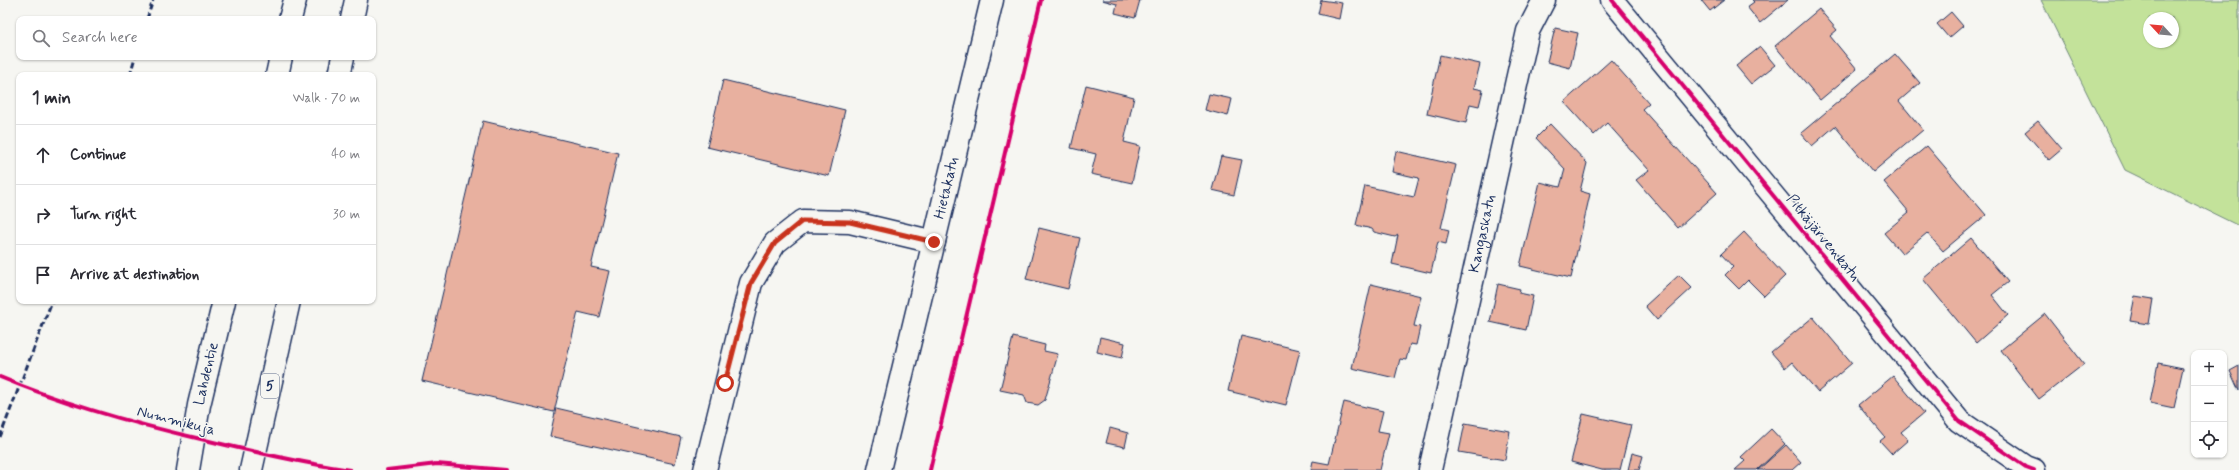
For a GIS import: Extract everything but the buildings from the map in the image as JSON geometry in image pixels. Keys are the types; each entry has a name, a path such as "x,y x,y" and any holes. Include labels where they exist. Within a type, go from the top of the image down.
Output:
{"main road":[{"path":"291,16 295,0"},
{"path":"353,16 356,0"},
{"name":"Hietakatu","path":"879,470 992,0"},
{"name":"Kangaskatu","path":"1430,470 1528,31 1544,0"},
{"name":"Pitkäjärvenkatu","path":"1612,0 1959,421 2026,467 2034,470"},
{"path":"278,72 281,60"},
{"path":"340,72 342,60"},
{"path":"705,470 751,283 775,243 802,221 850,222 934,242"},
{"name":"Lahdentie","path":"188,470 199,405 223,304"},
{"name":"5","path":"252,470 288,304"},
{"path":"176,470 199,405"}],"green space":[{"path":"2041,0 2239,0 2239,226 2125,170"}],"railway":[{"path":"148,16 153,0"},
{"path":"131,72 134,60"},
{"path":"0,437 51,304"}],"cycle path":[{"path":"930,470 1041,0"},
{"path":"1612,0 1959,421 2026,467 2034,470"},
{"name":"Nummikuja","path":"0,377 75,405 153,427 241,449 350,470"},
{"path":"387,470 437,464 506,470"}],"route":[{"path":"725,383 751,283 775,243 802,221 850,222 934,242"}]}
